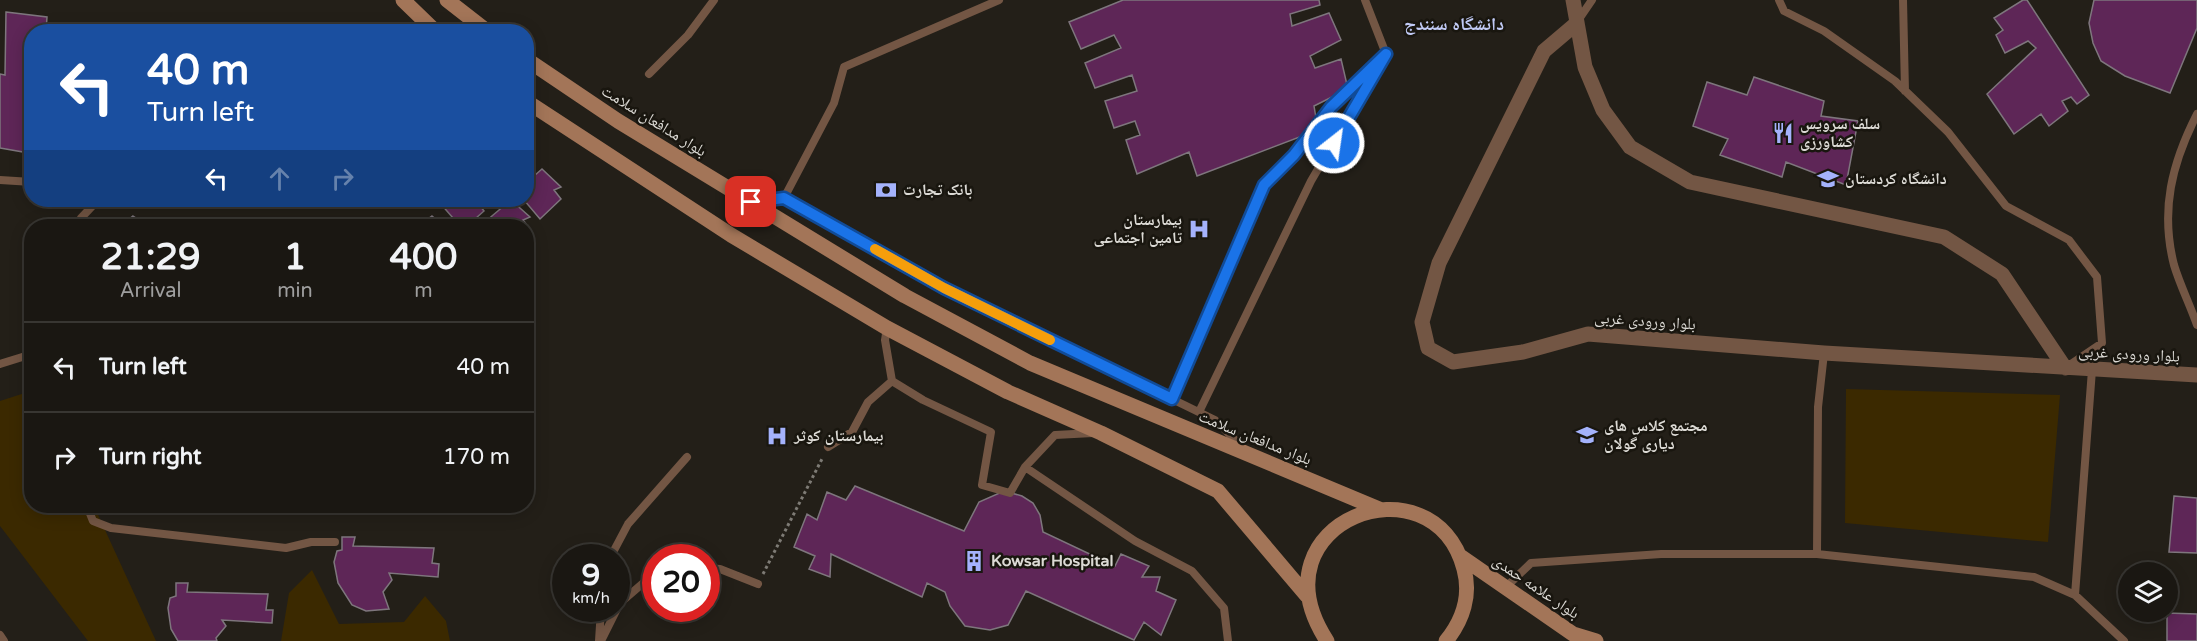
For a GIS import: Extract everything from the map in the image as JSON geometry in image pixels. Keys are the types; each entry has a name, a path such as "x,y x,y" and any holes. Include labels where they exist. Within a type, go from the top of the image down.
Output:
{"main road":[{"path":"403,0 428,24"},
{"path":"452,2 478,24"},
{"name":"بلوار مدافعان سلامت","path":"534,64 618,121 905,296 1030,363 1379,509"},
{"path":"534,106 731,235 887,328 1008,392 1101,433 1218,491 1307,596"},
{"path":"1327,641 1314,620 1307,596 1309,571 1318,548 1328,535 1355,515 1379,509 1404,510 1427,519 1447,535 1460,556 1467,580 1465,605 1456,629 1446,641"},
{"name":"بلوار علامه حمدی","path":"1460,556 1504,589 1573,634 1596,641"}],"street":[{"path":"1573,0 1585,67 1603,110 1630,147 1689,182 1944,237 2002,274 2066,368"},
{"name":"بلوار ورودی غربی","path":"1577,23 1544,51 1439,263 1422,322 1428,348 1452,362 1523,352 1588,334 1824,353 2197,375"}],"lane":[{"path":"650,74 688,35 714,0"},
{"path":"784,198 834,104 844,67 999,0"},
{"path":"1365,0 1386,54"},
{"path":"1577,23 1592,0"},
{"path":"1779,0 1784,11 1824,31 1905,91 1948,132 2006,206 2069,240 2097,277 2102,343 2066,368"},
{"path":"1903,0 1905,91"},
{"path":"1172,399 1264,185 1294,155 1331,107 1386,54"},
{"path":"1199,412 1311,181 1386,54"},
{"path":"2197,114 2179,148 2167,200 2174,264 2197,325"},
{"path":"0,180 24,182"},
{"path":"751,202 784,198 944,288 1215,420 1250,455"},
{"path":"80,219 91,207"},
{"path":"887,328 885,340 892,381 923,400 991,432 982,485 1010,493 1025,467 1055,435 1101,433"},
{"path":"1817,554 1818,407 1824,353"},
{"path":"0,364 24,356"},
{"path":"2075,595 2092,370"},
{"path":"828,447 852,432 868,402 892,381"},
{"path":"617,544 628,524 687,457"},
{"path":"1025,467 1135,541 1192,571 1224,608 1228,641"},
{"path":"90,513 93,521 111,528 286,548 311,542 336,542"},
{"path":"1504,589 1532,563 1661,554 1817,554 2034,577 2075,595 2124,641"},
{"path":"720,569 758,584"},
{"path":"600,641 620,603 642,584"},
{"path":"600,641 601,622"},
{"path":"0,635 4,641"}],"path":[{"path":"758,584 828,447"}],"shaded area":[{"path":"1846,389 2060,395 2048,542 1845,523"},
{"path":"24,393 24,513 97,513 156,641 88,641 0,526 0,401"},
{"path":"312,570 339,624 404,622 425,596 446,621 450,641 281,641 289,593"}],"building":[{"path":"1123,0 1319,0 1320,5 1290,14 1292,26 1329,13 1341,40 1310,56 1315,68 1341,59 1348,89 1314,106 1318,130 1197,176 1189,152 1137,174 1126,140 1140,135 1135,121 1114,128 1105,101 1137,91 1132,75 1095,88 1085,63 1121,48 1114,35 1081,49 1069,22"},
{"path":"2023,0 2027,0 2089,95 2077,104 2071,97 2062,101 2068,111 2049,126 2041,114 2014,134 1987,94 2036,48 2028,41 2005,53 1996,35 2003,30 1994,18"},
{"path":"2094,0 2197,0 2197,28 2170,93 2125,76 2101,61 2093,43 2089,23"},
{"path":"6,12 47,17 47,24 24,24 24,152 0,148 0,74 5,75"},
{"name":"سلف سرویس کشاورزی","path":"1754,77 1824,101 1821,116 1858,121 1846,185 1786,162 1782,177 1720,155 1728,139 1693,126 1707,82 1747,95"},
{"path":"542,169 561,187 554,190 561,199 540,219 530,207 534,207 534,176"},
{"path":"443,207 481,207 484,211 475,219 454,219"},
{"path":"503,207 519,207 530,217 525,219 488,219"},
{"name":"Kowsar Hospital","path":"855,486 964,531 979,502 1004,491 1022,496 1033,503 1040,515 1043,532 1115,566 1121,554 1149,566 1142,577 1160,577 1156,591 1176,600 1161,635 1144,622 1134,640 1026,591 1008,625 990,630 965,626 950,606 945,592 927,583 922,597 831,554 830,577 809,569 815,556 794,547 807,514 817,520 827,492 846,500"},
{"path":"2174,496 2197,498 2197,553 2169,552"},
{"path":"342,537 355,537 353,546 434,548 432,563 439,564 438,577 389,573 392,580 383,592 389,609 366,611 352,605 338,583 334,562 337,551 342,550"},
{"path":"176,583 188,583 187,592 268,594 266,610 273,610 272,623 222,620 226,626 216,638 217,641 178,641 171,629 168,608 170,598 176,596"},
{"path":"2178,613 2197,614 2197,641 2167,641 2167,622 2178,622"}],"slow traffic":[{"path":"875,249 944,288 1050,340"}],"place":[{"name":"سلف سرویس کشاورزی","path":"1783,133"},
{"name":"دانشگاه کردستان","path":"1828,179"},
{"name":"بانک تجارت","path":"886,190"},
{"name":"بیمارستان تامین اجتماعی","path":"1199,229"},
{"name":"مجتمع کلاس های دیاری گولان","path":"1587,435"},
{"name":"بیمارستان کوثر","path":"777,436"},
{"name":"Kowsar Hospital","path":"974,561"}],"district":[{"name":"دانشگاه سنندج","path":"1454,24"}],"route":[{"path":"751,202 784,198 944,288 1172,399 1264,185 1294,155 1331,107 1386,54 1334,143"}]}
